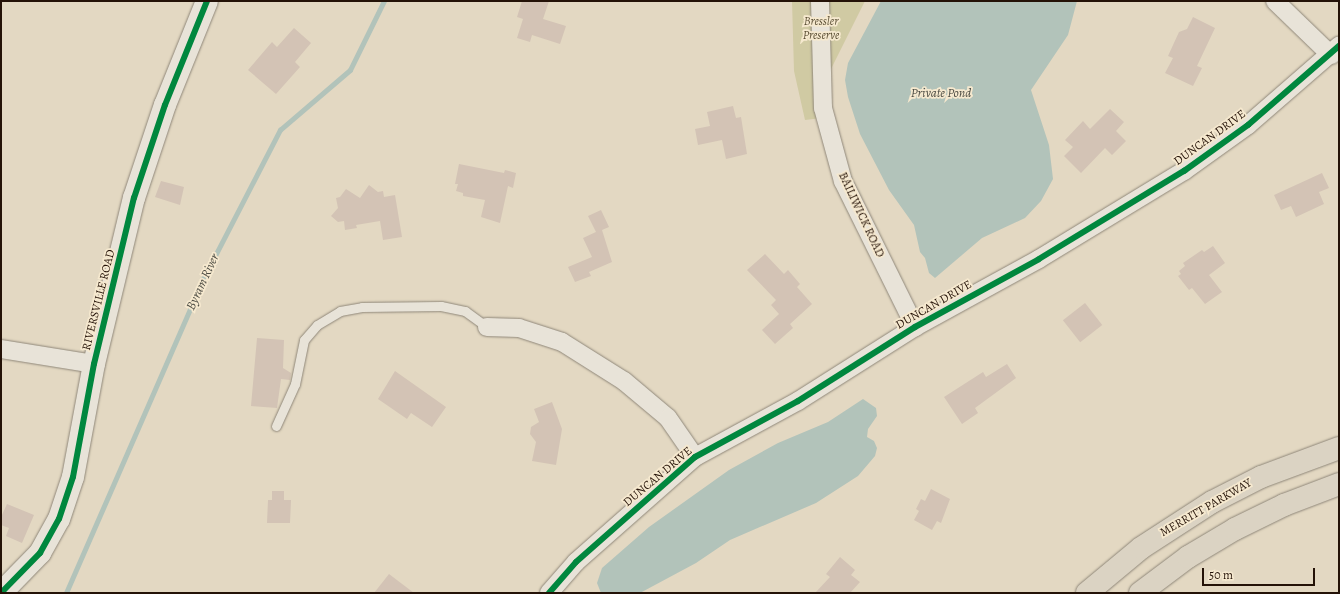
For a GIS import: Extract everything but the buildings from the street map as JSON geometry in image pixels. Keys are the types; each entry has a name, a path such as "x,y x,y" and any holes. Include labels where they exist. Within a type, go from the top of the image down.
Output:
{"highway":[{"name":"MERRITT PARKWAY","path":"1087,593 1141,548 1200,509 1260,477 1339,448"},
{"path":"1140,593 1188,557 1235,529 1284,504 1339,484"}],"street":[{"name":"RIVERSVILLE ROAD","path":"1,593 40,553 59,519 73,477 94,364 134,198 165,104 207,1"},
{"name":"BAILIWICK ROAD","path":"820,1 823,108 843,181 915,327"},
{"path":"1274,1 1335,51"},
{"name":"DUNCAN DRIVE","path":"550,593 576,562 695,457 798,400 915,327 1039,259 1184,171 1248,125 1335,51"},
{"path":"487,327 519,328 562,342 624,381 668,418 695,457"},
{"path":"1,349 94,364"}],"lane":[{"path":"276,426 295,384 304,340 317,325 340,311 362,306 441,306 465,311 487,327"}],"green space":[{"name":"Bressler Preserve","path":"792,1 865,1 824,83 830,117 805,120 794,71"}],"water":[{"name":"Private Pond","path":"881,1 1077,1 1068,35 1031,90 1049,145 1053,179 1041,201 1025,218 982,238 935,278 929,273 925,258 920,252 914,225 889,190 860,134 848,97 845,80 848,63"},
{"path":"863,399 876,408 877,416 868,429 867,437 874,441 877,448 875,456 858,476 816,503 730,540 696,563 640,593 601,593 597,583 602,568 649,527 729,470 778,443 828,422"}],"waterway":[{"name":"Byram River","path":"66,593 202,281 280,130 350,70 384,1"}],"cycle path":[{"path":"1,593 40,553 59,519 73,477 94,364 134,198 165,105 207,1"},
{"path":"549,593 576,562 695,457 798,401 915,327 1039,259 1184,171 1248,125 1339,46"}]}
